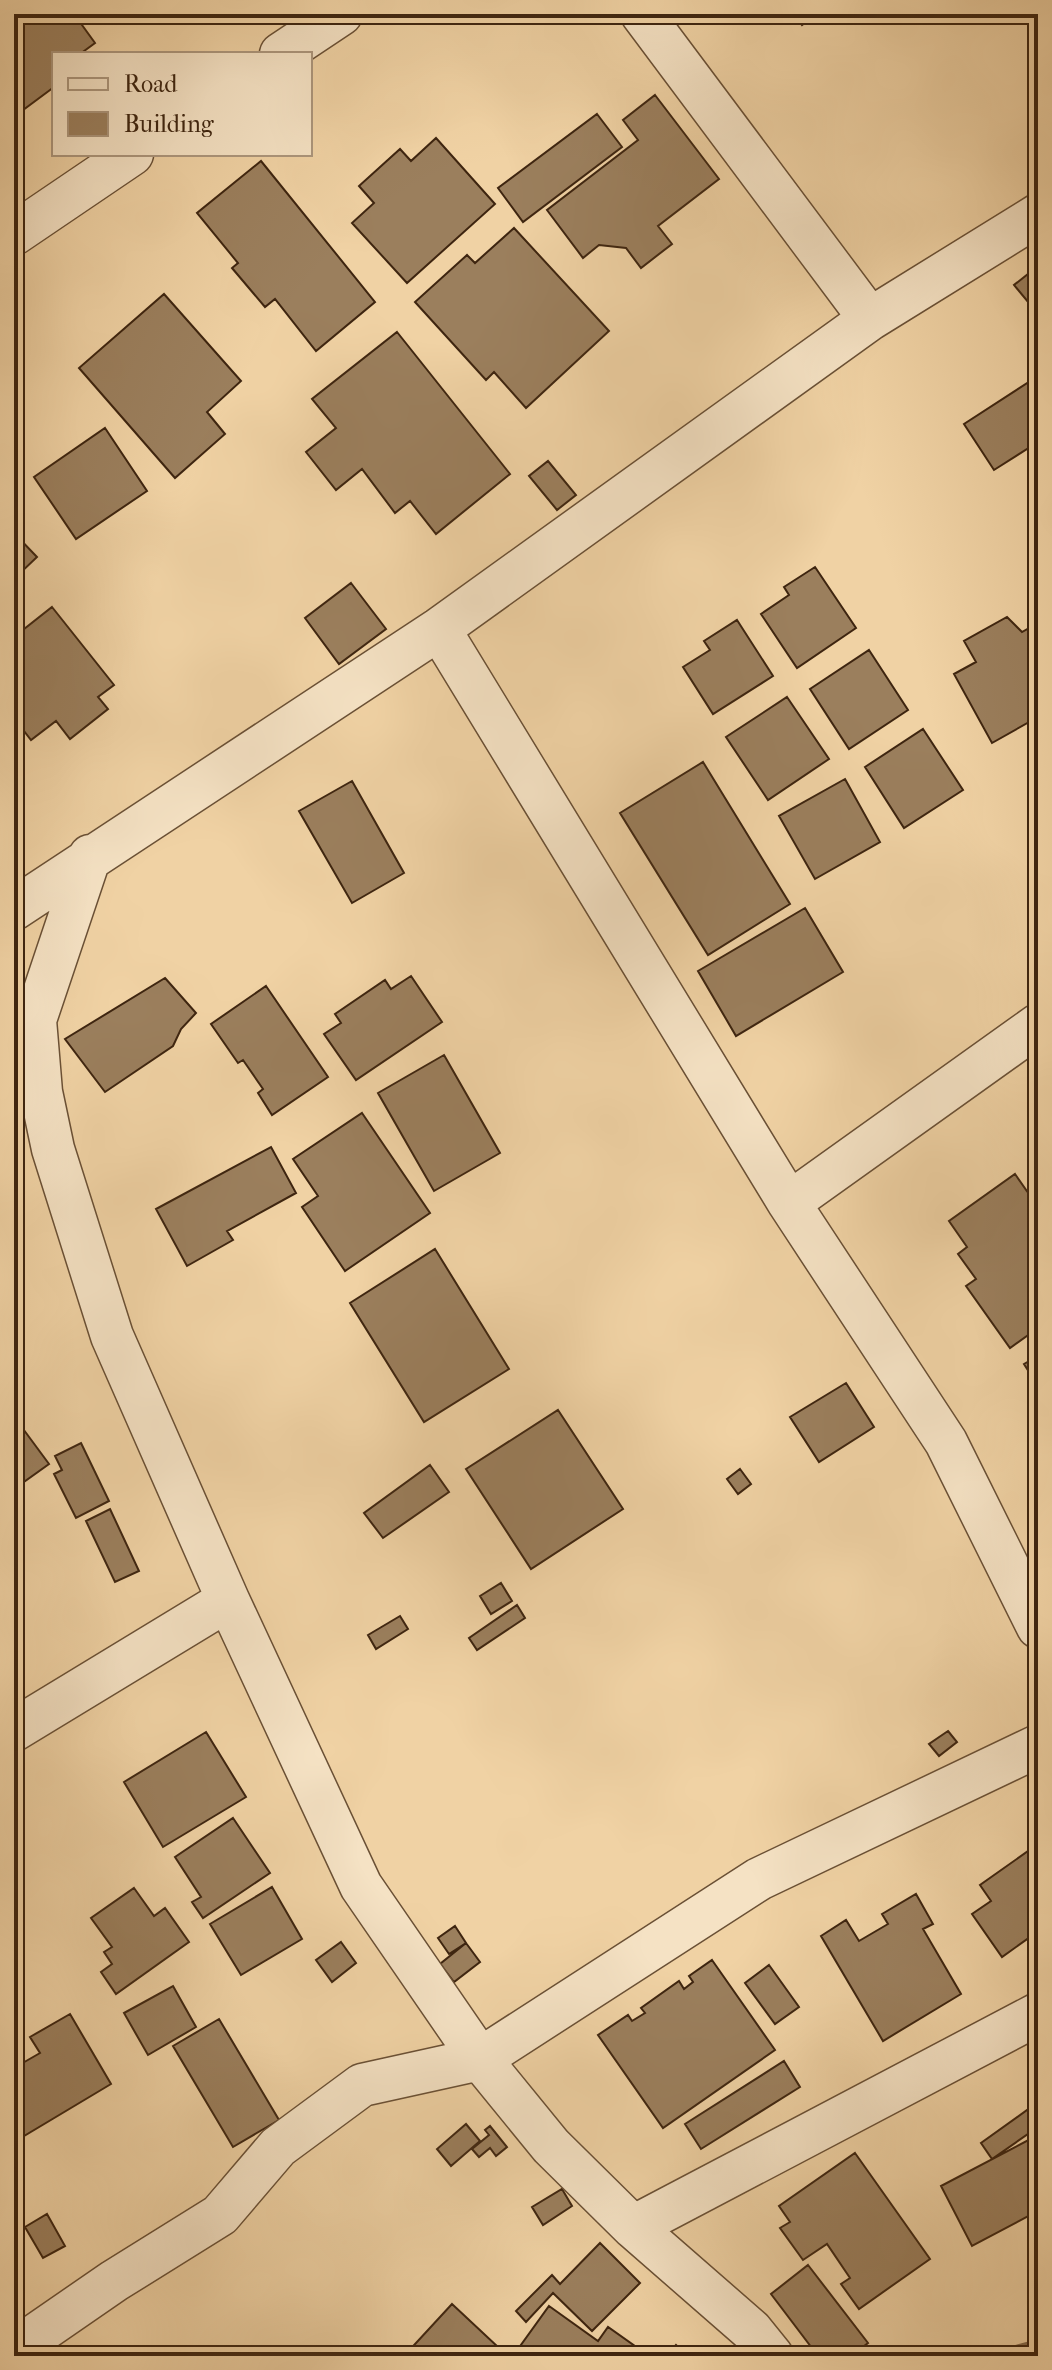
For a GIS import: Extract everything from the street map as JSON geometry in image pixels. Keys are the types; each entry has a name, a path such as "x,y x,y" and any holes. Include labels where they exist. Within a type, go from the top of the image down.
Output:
{"street":[{"path":"284,52 341,14"},
{"path":"642,14 870,319"},
{"path":"14,234 129,156"},
{"path":"14,909 90,856 439,629 870,319 1038,215"},
{"path":"439,629 789,1203 946,1442 1038,1627"},
{"path":"90,856 35,1020 41,1092 53,1149 112,1336 228,1600 361,1886 480,2059 551,2146 633,2227 751,2330 772,2356"},
{"path":"789,1203 1038,1025"},
{"path":"14,1730 228,1600"},
{"path":"14,2350 114,2281 220,2215 278,2147 362,2085 480,2059 759,1879 1038,1746"},
{"path":"633,2227 1038,2014"}],"building":[{"path":"14,14 74,14 95,43 83,52 52,52 52,88 15,116"},
{"path":"794,14 817,14 802,25"},
{"path":"655,95 719,179 658,226 672,244 641,268 626,248 599,245 583,258 547,210 638,140 623,120"},
{"path":"597,114 622,147 523,222 498,188"},
{"path":"436,138 495,204 407,283 352,223 374,203 359,186 400,149 411,161"},
{"path":"261,161 375,302 316,351 275,299 265,307 232,268 238,263 197,213"},
{"path":"514,228 609,331 526,408 494,372 486,380 415,302 467,255 475,263"},
{"path":"1033,270 1038,277 1038,314 1014,285"},
{"path":"164,294 241,381 207,412 225,434 175,478 79,368"},
{"path":"397,332 510,474 436,534 410,501 395,513 362,469 336,490 306,452 336,428 312,399"},
{"path":"1038,376 1038,442 994,470 964,424"},
{"path":"105,428 147,491 76,539 34,477"},
{"path":"548,461 576,495 557,510 529,476"},
{"path":"14,533 37,557 14,579"},
{"path":"815,567 856,628 797,668 761,614 789,595 784,587"},
{"path":"351,583 386,629 339,664 305,618"},
{"path":"52,607 114,685 98,697 108,709 70,739 56,721 31,740 14,718 14,637"},
{"path":"1007,617 1022,632 1038,623 1038,717 992,743 954,674 976,662 964,641"},
{"path":"737,620 773,676 713,714 683,667 710,650 704,641"},
{"path":"869,650 908,710 849,749 810,689"},
{"path":"787,697 829,759 768,800 726,737"},
{"path":"923,729 963,790 904,828 865,767"},
{"path":"703,762 790,904 708,955 620,813"},
{"path":"845,779 880,842 815,879 779,816"},
{"path":"352,781 404,873 352,903 299,811"},
{"path":"805,908 843,972 736,1036 698,971"},
{"path":"411,976 442,1022 356,1080 324,1034 341,1023 335,1014 385,980 391,989"},
{"path":"165,978 196,1013 181,1029 173,1046 105,1092 65,1039"},
{"path":"266,986 328,1077 272,1115 258,1093 263,1089 243,1060 238,1063 211,1024"},
{"path":"444,1055 500,1153 434,1191 378,1093"},
{"path":"362,1113 430,1213 345,1271 302,1207 318,1196 293,1159"},
{"path":"271,1147 296,1193 227,1231 233,1240 187,1266 156,1209"},
{"path":"1015,1174 1038,1207 1038,1328 1010,1348 966,1286 976,1279 958,1254 967,1247 949,1221"},
{"path":"435,1249 509,1369 424,1422 350,1303"},
{"path":"1038,1356 1038,1386 1024,1364"},
{"path":"846,1383 874,1427 819,1462 790,1417"},
{"path":"558,1410 623,1509 531,1569 466,1469"},
{"path":"18,1422 49,1464 14,1489 14,1425"},
{"path":"81,1443 109,1501 76,1518 54,1474 62,1470 55,1456"},
{"path":"430,1465 449,1492 383,1538 364,1513"},
{"path":"740,1469 751,1484 738,1494 727,1479"},
{"path":"110,1509 139,1571 115,1582 86,1521"},
{"path":"501,1583 512,1601 491,1614 480,1596"},
{"path":"517,1605 525,1618 477,1650 469,1638"},
{"path":"400,1616 408,1629 376,1649 368,1635"},
{"path":"948,1731 957,1742 939,1756 929,1744"},
{"path":"206,1732 246,1797 163,1847 124,1782"},
{"path":"233,1818 270,1873 203,1918 192,1902 201,1897 175,1857"},
{"path":"1038,1844 1038,1942 1033,1935 1002,1957 972,1914 991,1901 980,1885"},
{"path":"272,1887 302,1939 241,1975 210,1924"},
{"path":"134,1888 154,1916 165,1908 189,1942 116,1994 101,1972 112,1964 104,1952 112,1947 91,1918"},
{"path":"916,1894 933,1924 923,1929 961,1994 883,2041 821,1936 846,1920 859,1941 888,1924 882,1914"},
{"path":"455,1926 466,1943 449,1954 438,1938"},
{"path":"341,1942 356,1963 332,1982 316,1960"},
{"path":"466,1943 480,1962 454,1982 440,1964"},
{"path":"712,1960 775,2050 663,2128 598,2035 628,2015 632,2021 645,2013 641,2008 679,1981 684,1989 693,1982 689,1976"},
{"path":"769,1965 799,2007 775,2024 745,1983"},
{"path":"173,1986 196,2027 148,2055 124,2013"},
{"path":"70,2014 111,2084 14,2142 14,2068 40,2053 30,2037"},
{"path":"219,2019 279,2120 233,2147 173,2046"},
{"path":"784,2061 800,2087 701,2149 685,2124"},
{"path":"1034,2105 1038,2111 1038,2127 992,2159 981,2143"},
{"path":"466,2124 480,2141 451,2166 437,2149"},
{"path":"490,2126 507,2147 496,2156 490,2148 479,2157 472,2149 489,2135 485,2130"},
{"path":"1038,2135 1038,2211 972,2246 941,2186"},
{"path":"855,2153 930,2259 859,2309 841,2284 850,2278 827,2244 803,2260 780,2228 790,2222 779,2206"},
{"path":"562,2189 572,2206 543,2225 532,2207"},
{"path":"47,2214 65,2246 43,2258 25,2227"},
{"path":"600,2243 640,2283 592,2331 553,2293 526,2322 516,2311 552,2275 560,2284"},
{"path":"808,2265 868,2343 851,2356 818,2356 771,2294"},
{"path":"452,2304 498,2347 489,2356 404,2356"},
{"path":"549,2306 598,2341 608,2327 649,2356 513,2356"},
{"path":"676,2345 688,2356 666,2356"}],"waterway":[{"path":"997,2356 1038,2345"}]}
